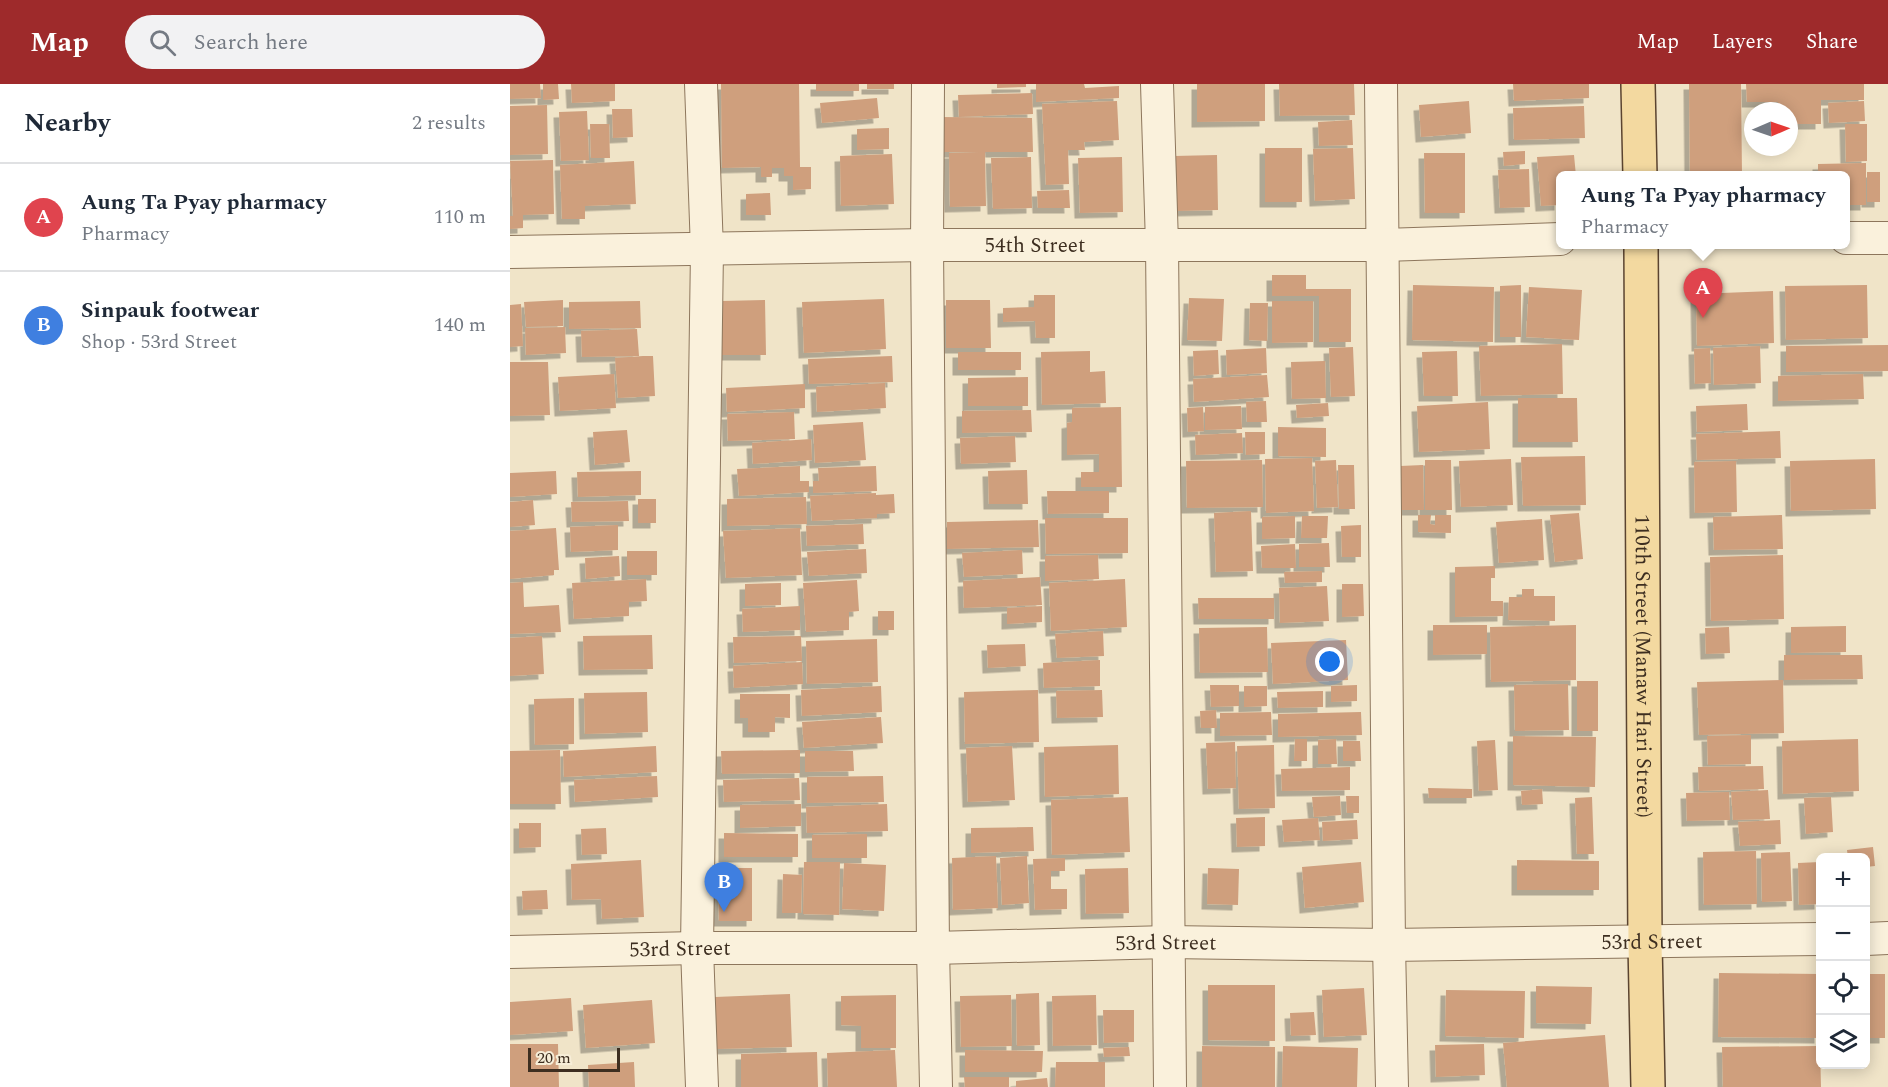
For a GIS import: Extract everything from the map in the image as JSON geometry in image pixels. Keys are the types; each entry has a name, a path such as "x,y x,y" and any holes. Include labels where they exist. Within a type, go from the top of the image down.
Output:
{"main road":[{"path":"1638,84 1640,171"},
{"name":"110th Street (Manaw Hari Street)","path":"1641,249 1648,1087"}],"street":[{"path":"701,84 707,250 697,948 702,1087"},
{"path":"928,84 927,245 936,1087"},
{"path":"1157,84 1162,244 1170,1087"},
{"path":"1381,84 1392,1087"},
{"path":"1850,238 1888,238"},
{"name":"54th Street","path":"510,252 927,245 1384,245 1556,239"},
{"path":"1870,939 1888,938"},
{"name":"53rd Street","path":"510,952 697,948 933,948 1168,942 1389,945 1816,939"}],"building":[{"path":"510,84 540,84 541,98 510,99"},
{"path":"543,84 558,84 559,99 543,100"},
{"path":"571,84 615,84 615,101 572,103"},
{"path":"721,84 799,84 800,167 811,167 811,189 793,190 793,176 784,176 784,168 772,168 772,177 761,177 761,167 722,168"},
{"path":"816,84 859,84 859,91 816,91"},
{"path":"867,84 894,84 894,89 867,89"},
{"path":"997,84 1026,84 1026,87 997,88"},
{"path":"1036,84 1084,84 1085,88 1119,86 1119,98 1036,102"},
{"path":"1197,84 1265,84 1265,121 1197,122"},
{"path":"1279,84 1354,84 1355,115 1280,116"},
{"path":"1513,84 1589,84 1589,98 1514,101"},
{"path":"1689,84 1741,84 1742,171 1690,171"},
{"path":"1746,84 1864,84 1864,100 1821,100 1821,124 1798,124 1798,102 1747,102"},
{"path":"1032,93 1033,114 959,117 958,95"},
{"path":"877,98 879,118 822,123 820,103"},
{"path":"1117,101 1119,140 1084,142 1085,150 1068,150 1069,184 1046,185 1042,104"},
{"path":"1469,101 1471,133 1421,137 1419,105"},
{"path":"1864,101 1865,121 1829,123 1828,103"},
{"path":"547,105 548,154 510,155 510,106"},
{"path":"1584,106 1585,138 1514,140 1513,108"},
{"path":"612,109 632,109 633,137 613,138"},
{"path":"587,111 589,160 561,161 559,112"},
{"path":"940,117 1032,118 1033,152 985,152 986,206 950,207 949,153 979,152 941,152"},
{"path":"1352,120 1353,145 1319,146 1318,122"},
{"path":"590,124 609,124 610,158 591,158"},
{"path":"1845,124 1867,124 1867,161 1846,162"},
{"path":"889,128 889,149 857,150 857,129"},
{"path":"1265,148 1302,148 1302,202 1265,202"},
{"path":"1353,148 1355,199 1315,201 1313,149"},
{"path":"1525,151 1525,164 1504,166 1503,152"},
{"path":"1424,153 1465,153 1465,213 1425,213"},
{"path":"892,154 894,204 841,206 840,156"},
{"path":"1217,155 1218,210 1176,211 1174,156"},
{"path":"1574,155 1576,171 1556,171 1556,205 1541,206 1537,157"},
{"path":"1031,157 1032,208 993,209 991,158"},
{"path":"1122,157 1123,212 1080,213 1078,158"},
{"path":"553,160 554,214 523,215 523,228 510,229 510,216 513,216 510,161"},
{"path":"634,161 636,204 585,206 585,219 562,219 560,165"},
{"path":"1866,163 1866,205 1850,205 1850,171 1818,171 1818,164"},
{"path":"1529,169 1530,207 1500,208 1498,170"},
{"path":"1867,172 1880,172 1880,202 1867,202"},
{"path":"1069,190 1070,208 1038,208 1037,191"},
{"path":"770,193 771,215 746,215 746,194"},
{"path":"1272,275 1306,275 1306,289 1351,289 1351,342 1319,342 1319,296 1272,296"},
{"path":"1413,285 1494,287 1493,342 1412,340"},
{"path":"1521,285 1521,337 1500,337 1500,286"},
{"path":"1867,285 1868,338 1786,340 1785,286"},
{"path":"1529,287 1582,290 1579,340 1526,337"},
{"path":"1773,291 1774,343 1697,346 1696,294"},
{"path":"1034,295 1055,295 1055,338 1036,338 1035,321 1003,322 1003,308 1034,307"},
{"path":"1189,298 1224,299 1222,341 1187,340"},
{"path":"884,299 886,349 804,353 802,302"},
{"path":"563,300 563,326 526,327 524,302"},
{"path":"765,300 766,355 722,355 721,301"},
{"path":"946,300 990,300 991,348 946,348"},
{"path":"640,301 641,328 569,329 569,302"},
{"path":"1272,301 1313,301 1313,342 1272,343"},
{"path":"1250,303 1268,303 1267,341 1249,340"},
{"path":"521,304 523,346 510,347 510,305"},
{"path":"565,327 566,353 526,355 525,328"},
{"path":"637,329 639,356 582,357 581,331"},
{"path":"1562,344 1563,394 1481,396 1479,346"},
{"path":"1888,345 1888,371 1786,372 1786,346"},
{"path":"1760,346 1761,383 1714,385 1713,348"},
{"path":"1353,347 1355,396 1331,397 1329,348"},
{"path":"1266,348 1267,373 1227,375 1226,350"},
{"path":"1710,348 1711,383 1695,384 1694,349"},
{"path":"1218,350 1219,374 1194,376 1193,351"},
{"path":"1090,351 1090,372 1105,371 1106,403 1042,405 1041,352"},
{"path":"1457,351 1458,396 1424,396 1422,352"},
{"path":"958,352 1021,352 1021,370 958,370"},
{"path":"653,356 655,396 618,398 615,358"},
{"path":"892,356 893,382 809,384 808,359"},
{"path":"1325,361 1326,398 1292,399 1291,362"},
{"path":"510,362 548,362 550,415 510,416"},
{"path":"614,374 616,408 560,411 558,377"},
{"path":"1863,374 1864,399 1778,401 1778,376"},
{"path":"1267,375 1269,397 1194,402 1193,379"},
{"path":"1028,377 1028,406 968,406 968,378"},
{"path":"885,383 886,408 817,412 816,387"},
{"path":"805,384 805,408 727,412 726,388"},
{"path":"1518,398 1577,398 1578,442 1518,442"},
{"path":"1266,401 1267,422 1247,422 1246,402"},
{"path":"1488,402 1490,449 1419,452 1417,406"},
{"path":"1328,403 1329,416 1297,418 1296,405"},
{"path":"1747,404 1748,430 1697,432 1696,406"},
{"path":"1241,406 1242,429 1205,430 1205,407"},
{"path":"1121,407 1122,487 1081,487 1081,472 1099,472 1099,454 1067,455 1067,423 1072,422 1072,408"},
{"path":"1203,407 1204,431 1188,432 1187,408"},
{"path":"1031,410 1032,432 962,433 962,411"},
{"path":"794,412 795,439 728,441 727,414"},
{"path":"863,422 866,460 815,463 813,425"},
{"path":"1278,427 1326,428 1326,457 1278,456"},
{"path":"627,430 630,462 595,465 593,432"},
{"path":"1780,431 1781,458 1697,460 1696,434"},
{"path":"1245,432 1265,432 1265,454 1246,455"},
{"path":"1242,433 1243,453 1196,455 1195,435"},
{"path":"1015,436 1016,462 961,464 960,438"},
{"path":"811,439 812,460 753,464 752,443"},
{"path":"1585,456 1586,505 1523,506 1521,457"},
{"path":"1312,458 1314,511 1266,513 1265,459"},
{"path":"1511,459 1513,505 1461,507 1459,461"},
{"path":"1875,459 1876,509 1791,511 1790,461"},
{"path":"1262,460 1263,507 1187,508 1186,461"},
{"path":"1336,460 1338,507 1317,508 1315,461"},
{"path":"1425,460 1451,460 1452,510 1425,510"},
{"path":"1736,461 1737,512 1695,513 1694,462"},
{"path":"1338,465 1354,465 1355,509 1339,509"},
{"path":"1423,465 1424,510 1400,510 1400,466"},
{"path":"800,466 800,481 809,481 809,492 739,496 737,469"},
{"path":"876,466 877,491 813,493 813,481 819,481 818,468"},
{"path":"1027,470 1028,504 989,504 988,471"},
{"path":"556,471 557,494 510,497 510,473"},
{"path":"641,471 641,495 578,497 577,472"},
{"path":"1047,491 1109,491 1109,513 1048,514"},
{"path":"876,493 876,495 894,494 895,513 877,514 877,518 812,521 810,496"},
{"path":"806,497 807,524 727,526 727,499"},
{"path":"638,499 656,499 656,523 638,523"},
{"path":"533,500 535,525 510,527 510,502"},
{"path":"628,501 629,521 572,522 571,502"},
{"path":"1251,511 1253,571 1216,572 1214,513"},
{"path":"1579,513 1583,559 1555,562 1550,515"},
{"path":"1418,515 1431,515 1430,524 1435,525 1435,515 1451,515 1451,533 1418,532"},
{"path":"1782,515 1783,549 1714,550 1713,517"},
{"path":"1295,516 1295,538 1262,539 1262,517"},
{"path":"1302,516 1328,516 1327,538 1301,538"},
{"path":"1045,518 1128,518 1128,553 1046,554"},
{"path":"1542,519 1544,560 1499,563 1496,522"},
{"path":"1038,520 1039,547 947,549 947,522"},
{"path":"863,524 864,544 807,546 806,526"},
{"path":"618,525 618,550 571,552 570,527"},
{"path":"1361,525 1361,557 1342,557 1341,526"},
{"path":"556,528 559,570 554,570 554,575 510,579 510,531"},
{"path":"800,528 802,575 726,578 723,531"},
{"path":"1329,543 1330,567 1299,567 1299,544"},
{"path":"1295,544 1296,568 1262,568 1261,546"},
{"path":"866,549 867,573 809,576 807,552"},
{"path":"1022,550 1023,574 964,577 962,553"},
{"path":"627,551 657,551 657,575 627,575"},
{"path":"1098,555 1099,579 1045,581 1045,556"},
{"path":"1783,555 1784,619 1711,621 1710,557"},
{"path":"619,556 620,576 586,579 585,558"},
{"path":"1495,566 1495,578 1491,578 1491,601 1503,601 1503,616 1455,617 1455,567"},
{"path":"1322,571 1322,582 1285,583 1284,572"},
{"path":"1040,577 1042,605 964,608 963,581"},
{"path":"646,579 647,601 629,602 629,616 574,619 572,583"},
{"path":"1125,579 1127,627 1051,631 1049,583"},
{"path":"857,580 859,611 849,612 849,630 806,632 803,583"},
{"path":"523,582 524,607 559,605 561,632 510,634 510,583"},
{"path":"781,583 781,605 745,606 745,584"},
{"path":"1342,584 1363,584 1364,616 1342,617"},
{"path":"1327,586 1329,621 1280,623 1279,588"},
{"path":"1522,589 1534,589 1534,596 1555,596 1555,621 1508,620 1509,597 1522,597"},
{"path":"1198,598 1274,598 1274,619 1199,619"},
{"path":"800,606 800,630 743,632 742,609"},
{"path":"1042,606 1042,622 1007,624 1007,608"},
{"path":"878,611 894,611 894,630 878,630"},
{"path":"1433,625 1487,625 1487,654 1433,655"},
{"path":"1576,625 1576,680 1491,682 1490,627"},
{"path":"1846,626 1846,652 1791,653 1791,627"},
{"path":"1267,627 1268,672 1200,673 1199,628"},
{"path":"1729,627 1730,653 1706,654 1705,628"},
{"path":"1103,631 1104,656 1057,658 1055,634"},
{"path":"652,635 653,669 584,670 583,636"},
{"path":"542,636 544,674 510,676 510,638"},
{"path":"801,636 802,661 734,663 733,637"},
{"path":"877,639 878,682 807,684 806,641"},
{"path":"1346,640 1348,680 1273,684 1271,643"},
{"path":"1025,644 1026,666 988,668 987,645"},
{"path":"1784,655 1862,655 1863,679 1784,680"},
{"path":"1100,660 1100,686 1044,688 1043,663"},
{"path":"802,662 803,684 734,688 733,666"},
{"path":"1783,680 1784,733 1699,735 1697,682"},
{"path":"1577,681 1598,681 1598,731 1577,731"},
{"path":"1568,684 1569,730 1515,731 1514,685"},
{"path":"1210,685 1239,685 1239,706 1211,707"},
{"path":"1357,685 1357,701 1331,702 1331,686"},
{"path":"881,686 882,712 802,716 801,690"},
{"path":"1244,686 1267,686 1267,706 1244,707"},
{"path":"1038,690 1039,742 965,744 964,692"},
{"path":"1102,690 1103,717 1057,718 1056,691"},
{"path":"1323,691 1323,707 1278,708 1277,692"},
{"path":"647,692 648,732 585,734 584,693"},
{"path":"740,694 790,694 790,718 775,717 775,732 748,732 748,718 740,718"},
{"path":"574,698 574,744 535,745 534,699"},
{"path":"1216,710 1217,728 1201,728 1200,711"},
{"path":"1271,712 1272,735 1220,736 1220,713"},
{"path":"1361,712 1362,735 1278,737 1278,714"},
{"path":"881,717 883,743 804,748 802,722"},
{"path":"1751,735 1751,764 1708,765 1707,736"},
{"path":"1513,736 1596,737 1595,787 1513,785"},
{"path":"1295,739 1307,739 1307,761 1294,761"},
{"path":"1336,739 1337,764 1318,764 1318,740"},
{"path":"1858,739 1859,791 1783,794 1782,741"},
{"path":"1495,740 1498,790 1479,791 1477,741"},
{"path":"1343,741 1360,741 1361,761 1343,761"},
{"path":"1235,742 1236,788 1208,789 1206,743"},
{"path":"1118,745 1119,794 1045,797 1044,747"},
{"path":"1274,745 1275,808 1239,809 1237,746"},
{"path":"656,746 657,772 564,777 563,751"},
{"path":"1012,746 1015,800 968,802 966,748"},
{"path":"560,750 561,804 510,804 510,751"},
{"path":"800,750 800,773 722,774 721,751"},
{"path":"805,751 853,751 854,771 805,772"},
{"path":"1763,766 1764,789 1699,791 1698,767"},
{"path":"1350,767 1350,790 1282,791 1281,769"},
{"path":"657,776 658,797 575,802 574,780"},
{"path":"883,776 884,802 807,803 807,777"},
{"path":"799,778 800,800 724,802 723,780"},
{"path":"1428,788 1472,789 1472,798 1429,798"},
{"path":"1542,789 1543,804 1522,805 1521,791"},
{"path":"1768,790 1770,819 1733,820 1731,792"},
{"path":"1729,792 1730,820 1687,821 1686,793"},
{"path":"1340,796 1341,815 1314,817 1312,797"},
{"path":"1346,796 1359,796 1359,813 1347,813"},
{"path":"1128,797 1130,852 1052,855 1051,800"},
{"path":"1592,797 1594,854 1577,854 1575,798"},
{"path":"1831,797 1833,832 1806,834 1804,798"},
{"path":"801,804 801,826 740,828 740,805"},
{"path":"887,804 888,831 807,833 806,807"},
{"path":"1265,817 1265,846 1237,847 1236,818"},
{"path":"1318,818 1320,840 1284,842 1282,820"},
{"path":"1357,820 1358,839 1323,841 1322,822"},
{"path":"1780,820 1781,844 1740,846 1738,822"},
{"path":"519,823 541,823 541,847 519,848"},
{"path":"1033,827 1034,851 971,853 971,828"},
{"path":"606,828 607,854 582,855 581,829"},
{"path":"724,833 798,834 798,857 724,857"},
{"path":"867,834 867,858 812,858 812,835"},
{"path":"1873,847 1875,866 1870,867 1870,853 1847,853 1847,850"},
{"path":"1756,851 1757,904 1704,905 1703,852"},
{"path":"1790,852 1792,901 1762,902 1761,853"},
{"path":"996,856 998,908 953,910 952,858"},
{"path":"1027,856 1029,903 1002,905 1000,858"},
{"path":"1065,858 1065,871 1051,871 1051,889 1067,889 1067,909 1035,910 1033,859"},
{"path":"641,860 644,917 602,919 601,899 572,900 571,864"},
{"path":"1517,860 1599,861 1599,890 1517,890"},
{"path":"804,862 840,862 839,915 803,914"},
{"path":"1361,862 1364,902 1305,908 1302,867"},
{"path":"1816,862 1816,904 1799,905 1798,863"},
{"path":"844,863 886,865 884,911 842,909"},
{"path":"718,868 752,868 752,921 719,921"},
{"path":"1128,868 1129,913 1086,914 1085,869"},
{"path":"1208,868 1239,869 1238,905 1207,904"},
{"path":"783,874 802,875 801,913 782,913"},
{"path":"547,890 548,909 523,910 522,891"},
{"path":"1719,973 1816,974 1816,1038 1718,1037"},
{"path":"1870,974 1885,974 1885,1038 1870,1038"},
{"path":"1208,985 1275,985 1275,1041 1208,1040"},
{"path":"1536,986 1592,987 1591,1024 1536,1023"},
{"path":"1364,988 1367,1035 1324,1037 1322,990"},
{"path":"1446,990 1525,991 1524,1038 1445,1036"},
{"path":"1039,993 1040,1045 1017,1046 1016,994"},
{"path":"790,994 792,1047 717,1049 715,997"},
{"path":"896,995 896,1048 861,1048 861,1026 841,1025 841,996"},
{"path":"1011,995 1012,1046 961,1047 960,996"},
{"path":"1096,995 1097,1045 1053,1046 1052,996"},
{"path":"571,998 573,1031 510,1035 510,1002"},
{"path":"652,1000 655,1043 586,1048 583,1005"},
{"path":"1103,1010 1134,1010 1134,1042 1104,1043"},
{"path":"1314,1012 1316,1035 1291,1036 1290,1013"},
{"path":"1605,1035 1609,1087 1507,1087 1503,1043"},
{"path":"510,1044 558,1044 559,1087 510,1087"},
{"path":"1484,1044 1485,1075 1436,1077 1435,1045"},
{"path":"1202,1046 1275,1047 1275,1087 1202,1087"},
{"path":"1283,1046 1358,1048 1357,1087 1282,1087"},
{"path":"1816,1046 1816,1069 1821,1069 1821,1087 1723,1087 1722,1047"},
{"path":"1129,1047 1130,1056 1104,1057 1103,1048"},
{"path":"895,1050 897,1087 828,1087 827,1053"},
{"path":"965,1050 1043,1051 1042,1072 965,1072"},
{"path":"817,1052 818,1087 741,1087 741,1054"},
{"path":"634,1062 635,1087 589,1087 588,1065"},
{"path":"1056,1062 1105,1062 1105,1087 1055,1087"},
{"path":"964,1077 1009,1077 1009,1087 965,1087"},
{"path":"1047,1078 1048,1087 1016,1087 1016,1081"}],"place":[{"name":"Aung Ta Pyay pharmacy","path":"1703,318"},
{"name":"Sinpauk footwear","path":"724,912"}]}
